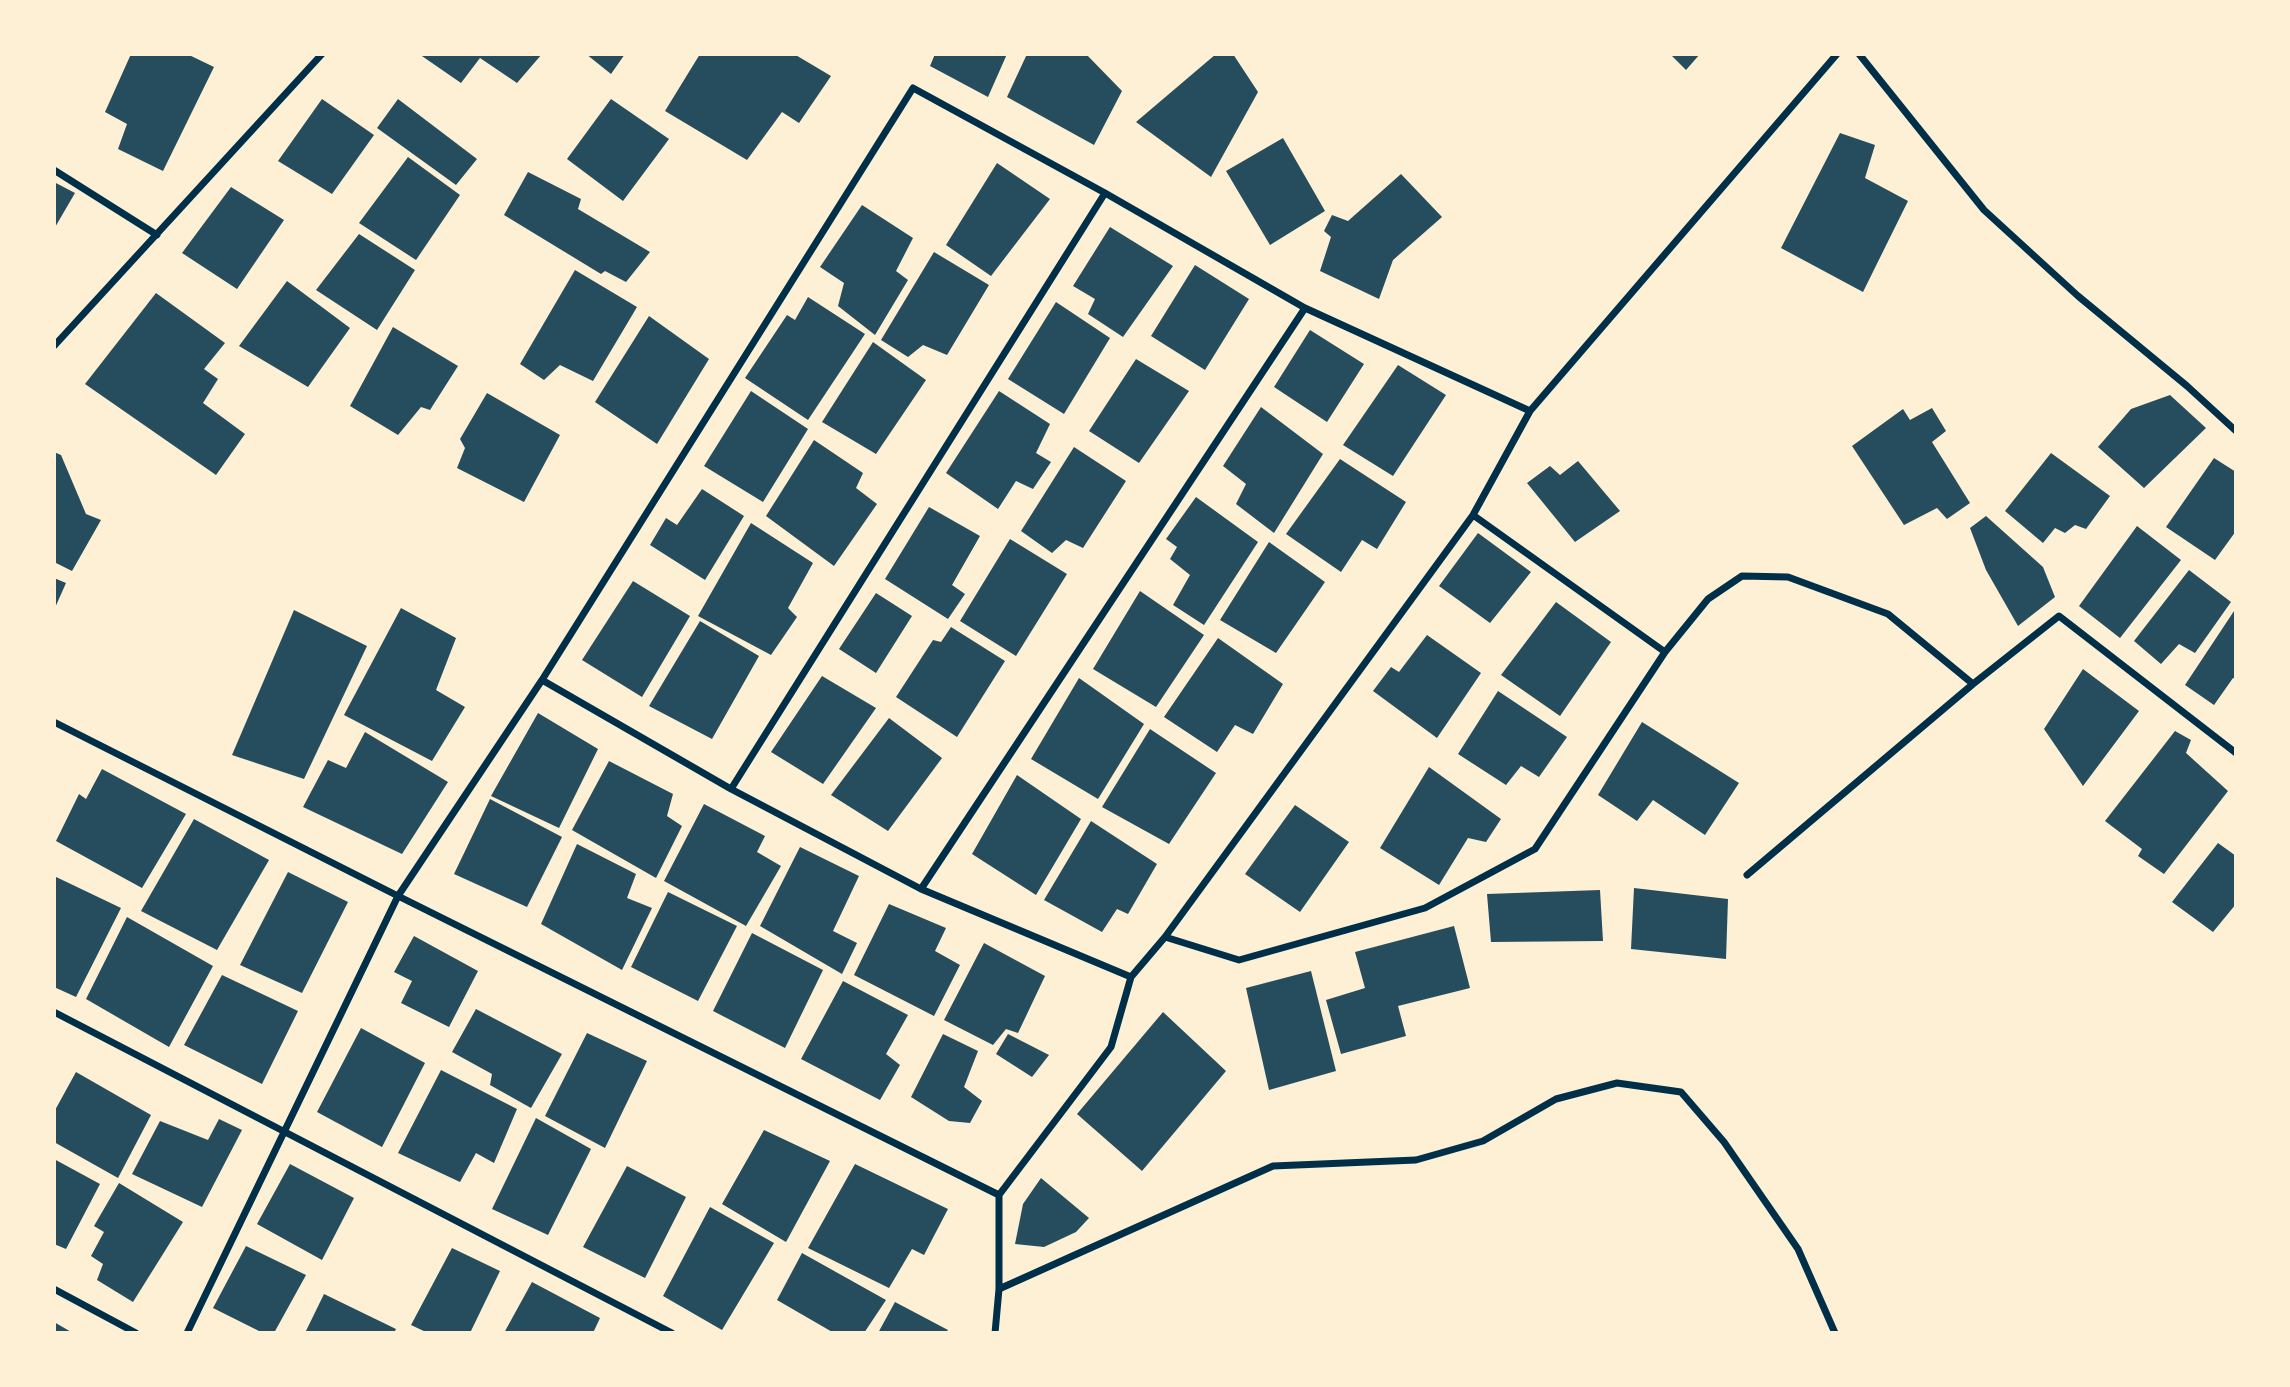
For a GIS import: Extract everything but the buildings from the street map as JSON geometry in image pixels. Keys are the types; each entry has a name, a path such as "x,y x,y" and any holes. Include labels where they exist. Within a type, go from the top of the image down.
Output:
{"street":[{"path":"54,346 322,54"},
{"path":"995,1333 999,1289 999,1195 1111,1047 1131,977 1165,937 1473,515 1530,411 1838,54"},
{"path":"1860,54 1984,210 2078,296 2187,386 2236,431"},
{"path":"187,1333 398,896 542,680 912,88 1105,193 1305,308 1530,411"},
{"path":"54,170 157,235"},
{"path":"731,789 1105,193"},
{"path":"921,889 1305,308"},
{"path":"1473,515 1665,652"},
{"path":"1165,937 1239,960 1425,908 1535,849 1665,652 1708,599 1742,576 1788,577 1888,614 1973,684"},
{"path":"1747,875 1973,684 2059,616 2236,753"},
{"path":"542,680 731,789 921,889 1131,977"},
{"path":"54,722 999,1195"},
{"path":"54,1012 671,1333"},
{"path":"999,1289 1273,1166 1416,1160 1483,1141 1556,1100 1617,1083 1681,1093 1724,1142 1798,1249 1835,1333"},
{"path":"54,1289 136,1333"}]}
